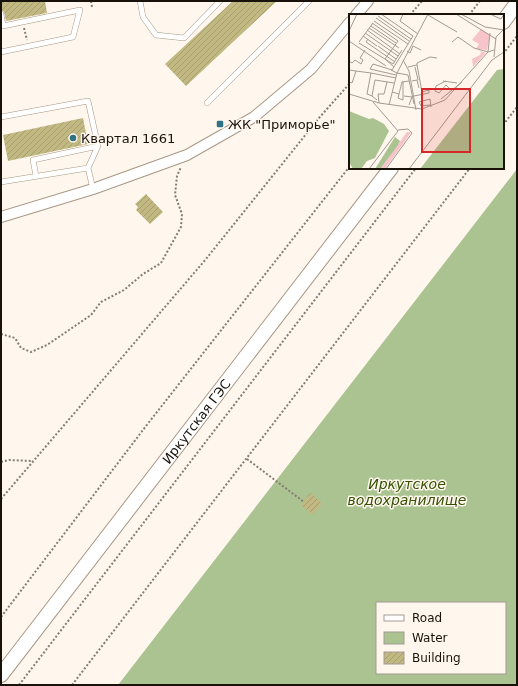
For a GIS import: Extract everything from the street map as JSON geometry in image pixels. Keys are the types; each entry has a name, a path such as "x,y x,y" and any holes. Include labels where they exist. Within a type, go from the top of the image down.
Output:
{"main road":[{"path":"504,21 517,3"},
{"name":"Иркутская ГЭС","path":"1,675 389,169"}],"street":[{"path":"357,14 368,1"},
{"path":"1,217 93,189 187,155 254,117 311,69 349,23"}],"lane":[{"path":"140,1 143,17 156,35 184,38 220,1"},
{"path":"207,103 308,1"},
{"path":"1,14 2,26 80,10 73,37 1,52"},
{"path":"1,117 88,101 98,146 88,168 93,189"},
{"path":"36,176 33,160 98,146"},
{"path":"1,182 88,168"}],"path":[{"path":"91,1 92,7"},
{"path":"411,14 422,1"},
{"path":"470,14 480,1"},
{"path":"24,27 28,47"},
{"path":"504,53 517,36"},
{"path":"1,499 206,259 314,124 349,84"},
{"path":"504,124 517,107"},
{"path":"1,334 15,338 21,348 31,352 47,345 92,315 102,302 124,290 143,274 160,263 181,227 182,214 175,195 178,176 187,155"},
{"path":"1,617 146,426 349,167"},
{"path":"19,685 415,169"},
{"path":"72,685 469,169"},
{"path":"246,459 304,502"},
{"path":"1,462 9,460 32,461"}],"water":[{"name":"Иркутское водохранилище","path":"517,169 517,685 118,685"}],"building":[{"path":"1,1 45,1 47,13 6,21 4,12 1,10"},
{"path":"233,1 277,1 186,86 165,64"},
{"path":"83,118 88,144 8,161 3,135"},
{"path":"146,194 163,212 150,224 136,210 138,207 135,204"},
{"path":"310,493 322,503 313,515 301,505"}],"place":[{"name":"ЖК \"Приморье\"","path":"220,124"},
{"name":"Квартал 1661","path":"73,138"}]}
